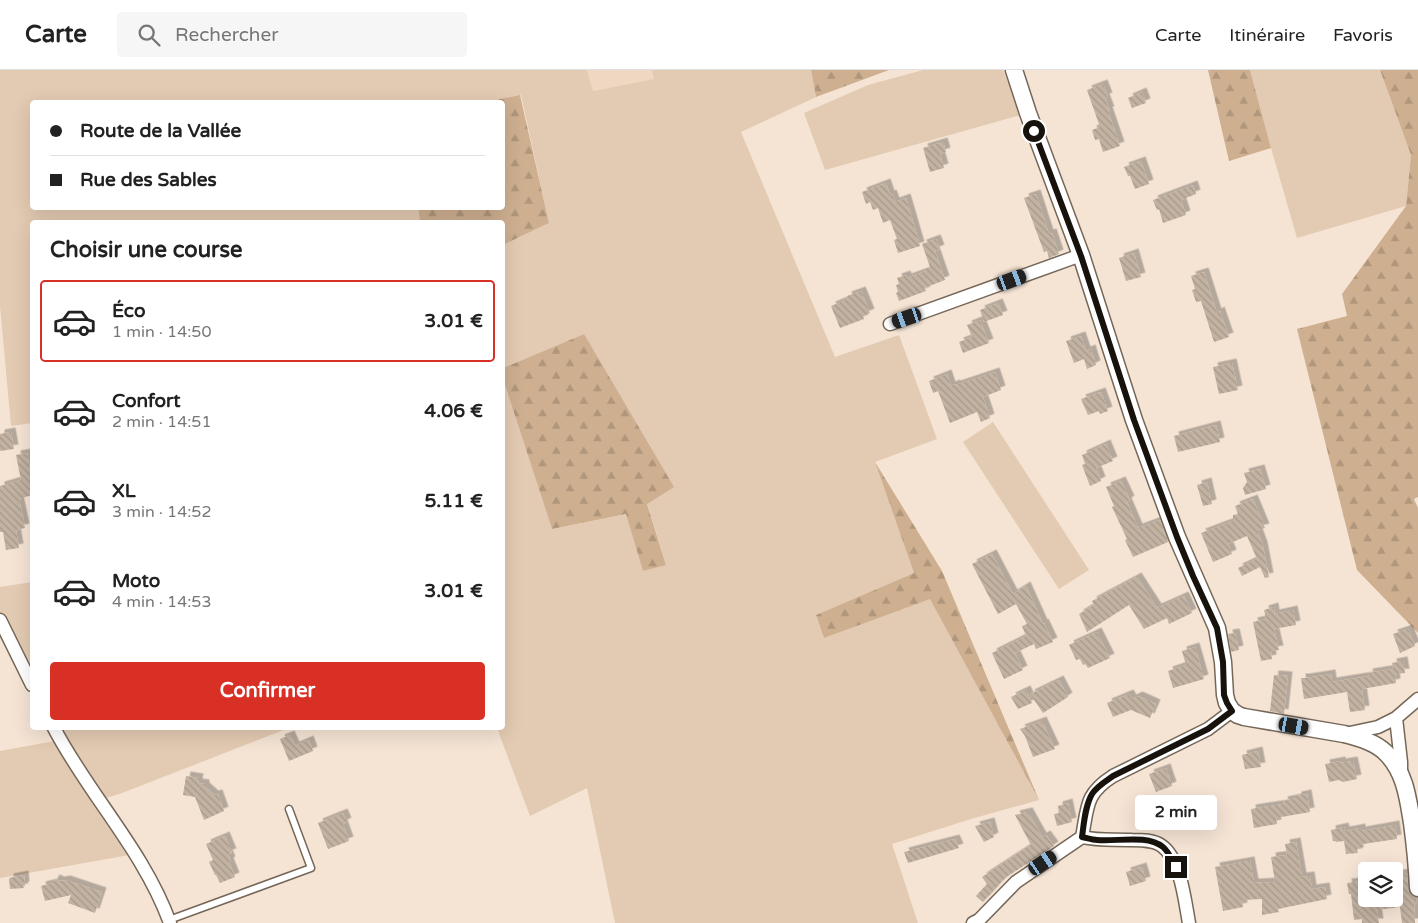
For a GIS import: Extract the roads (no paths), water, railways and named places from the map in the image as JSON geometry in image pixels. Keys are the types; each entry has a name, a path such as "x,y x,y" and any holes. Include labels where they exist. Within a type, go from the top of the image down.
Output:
{"street":[{"path":"1014,70 1028,114 1081,256 1131,411 1170,519 1217,628 1223,662 1224,695 1227,703 1232,711 1244,717 1344,734 1372,743 1384,752 1401,774 1407,792 1414,835 1418,888"},
{"path":"890,324 1081,256"},
{"path":"0,620 30,682"},
{"path":"1344,734 1378,726 1396,718 1418,699"},
{"path":"974,923 1016,882 1082,837 1089,801 1092,793 1101,784 1113,776 1208,729 1232,711"},
{"path":"1396,718 1401,774"},
{"path":"55,730 145,870 159,896 169,922"},
{"path":"1082,837 1096,840 1142,840 1154,842 1162,846 1176,867 1188,923"}],"lane":[{"path":"169,922 311,868 289,809"}]}
